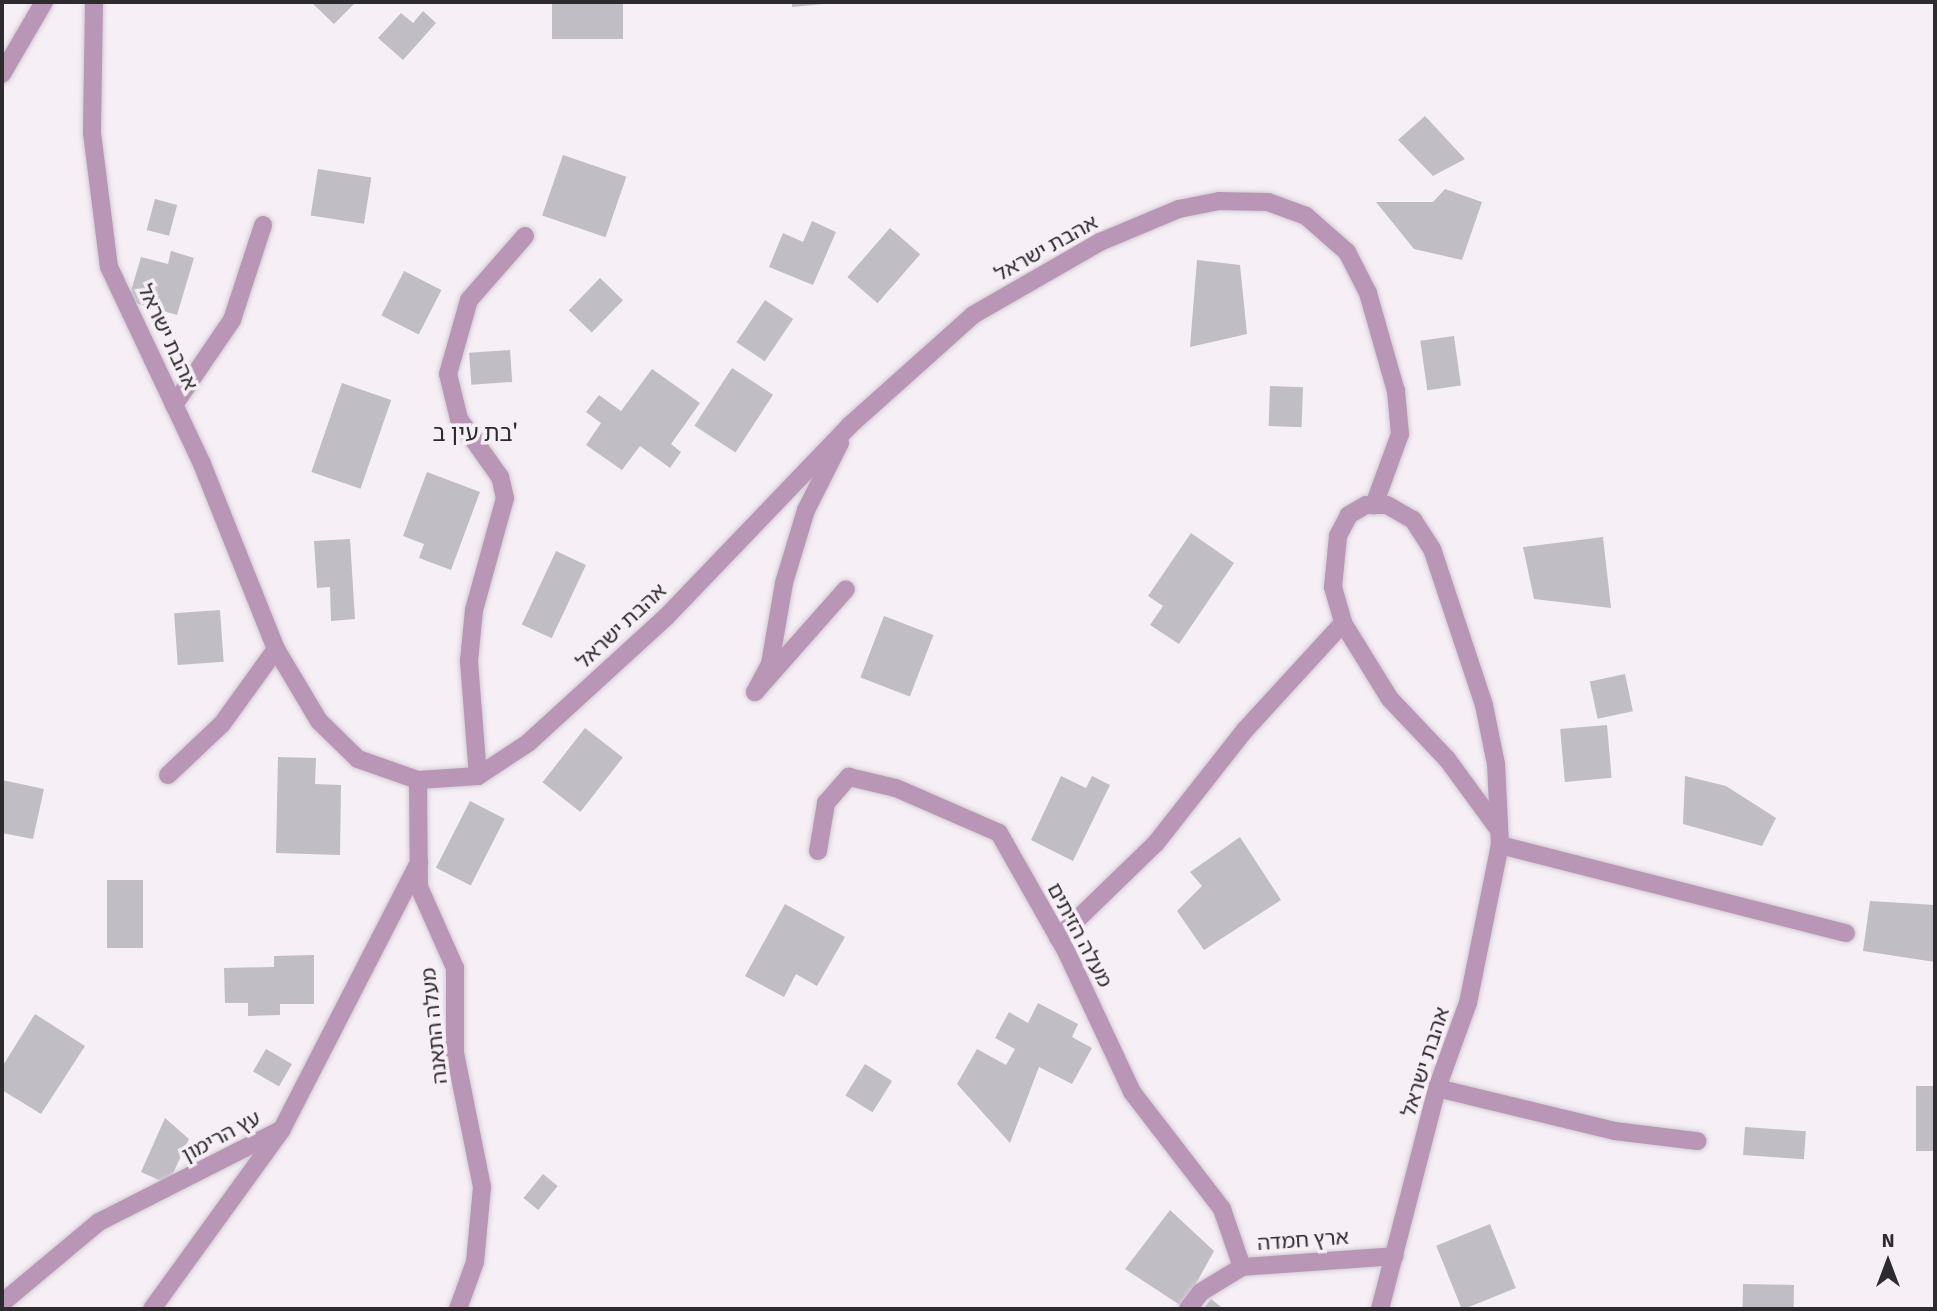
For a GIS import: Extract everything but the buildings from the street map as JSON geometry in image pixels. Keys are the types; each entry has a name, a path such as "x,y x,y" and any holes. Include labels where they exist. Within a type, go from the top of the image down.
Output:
{"street":[{"path":"2,74 44,2"},
{"name":"אהבת ישראל","path":"94,2 92,133 110,267 174,405 276,649 319,721 358,759 418,780 478,776 528,743 667,616 849,426 973,316 1100,242 1179,209 1219,201 1268,202 1306,216 1347,252 1368,293 1396,391 1399,434 1374,505"},
{"path":"174,405 233,320 264,225"},
{"path":"478,776 469,661 474,610 505,498 500,477 459,419 449,374 469,300 526,236"},
{"path":"846,589 755,692 769,664 783,583 806,510 849,426"},
{"path":"1374,505 1413,520 1432,549 1484,705 1496,764 1496,826 1447,759 1390,699 1343,624 1333,587 1338,536 1349,515 1374,505"},
{"path":"1058,938 1156,843 1245,730 1343,624"},
{"path":"168,775 222,724 276,649"},
{"name":"מעלה הזיתים","path":"818,851 826,803 849,778 896,788 999,833 1058,938 1132,1092 1222,1209 1242,1267"},
{"name":"מעלה התאנה","path":"418,780 419,887 455,968 455,1053 482,1187 475,1262 458,1309"},
{"name":"אהבת ישראל","path":"1380,1309 1437,1088 1468,1003 1500,845 1496,826"},
{"path":"1500,845 1846,933"},
{"name":"עץ הרימון","path":"2,1303 99,1222 282,1129 419,862"},
{"path":"1437,1088 1615,1131 1697,1142"},
{"path":"152,1309 282,1129"},
{"name":"ארץ חמדה","path":"1188,1309 1201,1292 1242,1267 1395,1256"}],"district":[{"name":"בת עין ב'","path":"475,434"}]}
